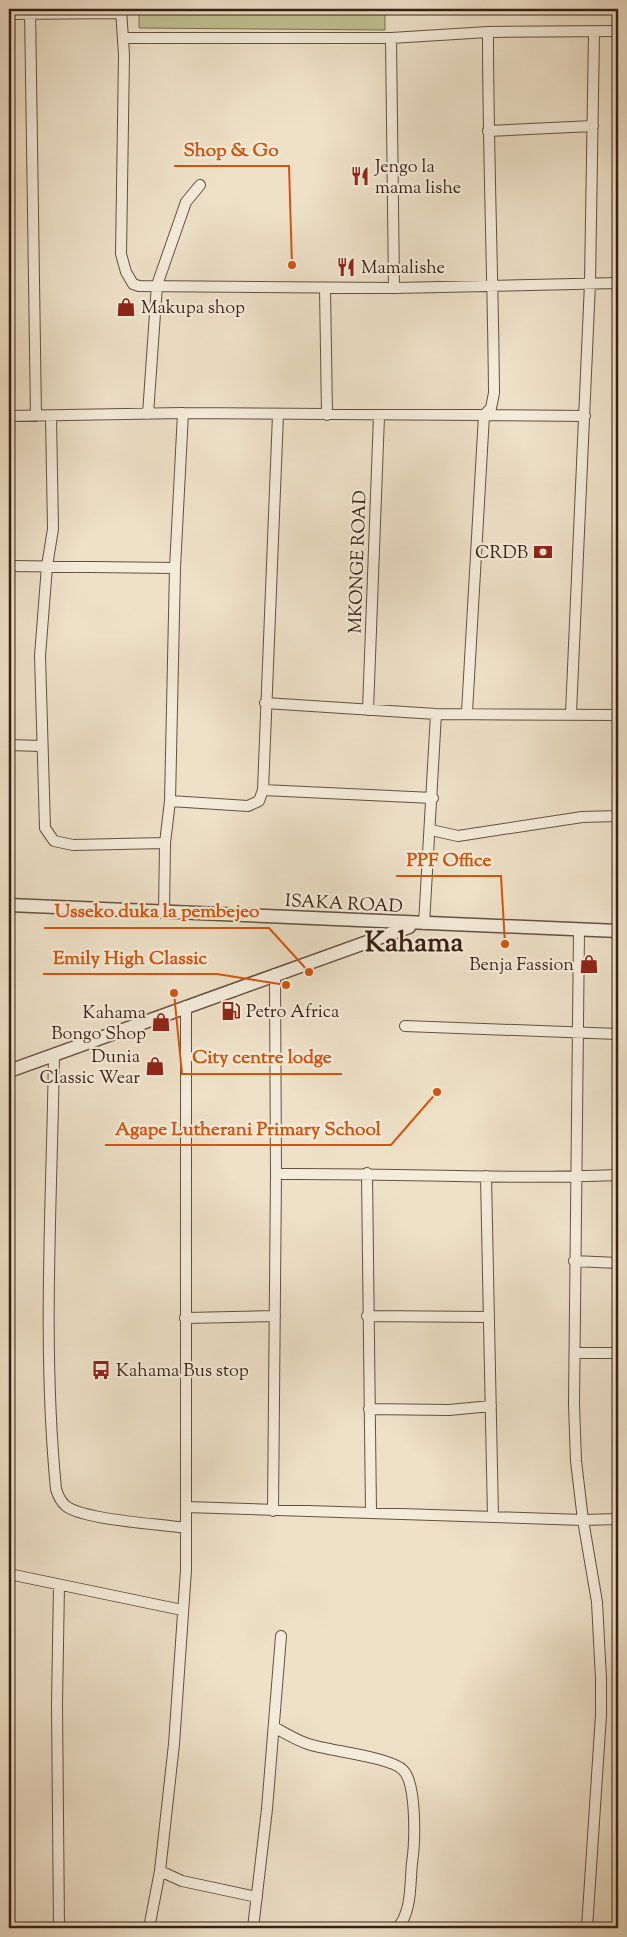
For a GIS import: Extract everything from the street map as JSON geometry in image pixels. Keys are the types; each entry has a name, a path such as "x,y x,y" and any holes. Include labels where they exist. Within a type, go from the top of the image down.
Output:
{"street":[{"path":"30,11 36,416"},
{"path":"9,14 30,11 121,11 121,254 126,272 133,284 139,286 394,288 618,283"},
{"path":"122,38 391,38 488,32 594,33 618,31"},
{"path":"467,712 484,415 491,408 494,393 488,131 488,32"},
{"path":"571,713 590,283 594,33"},
{"path":"391,38 394,288"},
{"path":"488,131 593,126"},
{"path":"148,414 157,285 186,202 200,185"},
{"path":"325,288 327,415"},
{"path":"9,416 183,413 379,416 584,416"},
{"path":"164,912 165,844 170,801 175,568 183,413"},
{"path":"170,801 248,806 259,801 263,790 278,415"},
{"path":"51,416 52,529 40,656 44,821 48,835 54,841 74,845 165,844"},
{"name":"MKONGE ROAD","path":"368,710 379,416"},
{"path":"9,566 175,568"},
{"path":"265,703 436,714 467,712 618,715"},
{"path":"9,1071 275,974 420,924 431,830 436,714"},
{"path":"9,745 41,746"},
{"path":"263,790 433,798"},
{"path":"431,830 458,836 582,817 618,816"},
{"name":"ISAKA ROAD","path":"9,905 618,931"},
{"path":"579,930 574,1261 576,1353 574,1404 576,1461 582,1520 597,1602 601,1706 587,1928"},
{"path":"273,1511 276,1174 275,974"},
{"path":"149,1928 160,1871 174,1744 186,1570 186,1006"},
{"path":"405,1026 618,1034"},
{"path":"54,1054 50,1302 51,1407 56,1489 59,1499 68,1507 92,1515 186,1528"},
{"path":"276,1174 367,1173 575,1177 618,1174"},
{"path":"367,1173 370,1512"},
{"path":"486,1176 493,1517"},
{"path":"574,1261 618,1262"},
{"path":"185,1318 275,1316"},
{"path":"367,1316 489,1317"},
{"path":"576,1353 618,1353"},
{"path":"369,1409 449,1410 491,1406"},
{"path":"186,1508 370,1512 582,1520 618,1519"},
{"path":"9,1574 182,1610"},
{"path":"59,1585 57,1704 59,1928"},
{"path":"253,1928 274,1727 281,1636"},
{"path":"274,1727 307,1744 390,1762 402,1769 410,1779 415,1845 406,1910 402,1923 397,1928"},
{"path":"160,1871 191,1883 257,1897"}],"green space":[{"path":"139,9 385,9 385,30 139,28"}],"place":[{"name":"Jengo la mama lishe","path":"360,176"},
{"name":"Shop & Go","path":"292,265"},
{"name":"Mamalishe","path":"346,267"},
{"name":"Makupa shop","path":"126,307"},
{"name":"CRDB","path":"543,552"},
{"name":"PPF Office","path":"505,944"},
{"name":"Benja Fassion","path":"589,964"},
{"name":"Usseko duka la pembejeo","path":"309,972"},
{"name":"Emily High Classic","path":"286,985"},
{"name":"City centre lodge","path":"174,993"},
{"name":"Petro Africa","path":"231,1011"},
{"name":"Kahama Bongo Shop","path":"161,1022"},
{"name":"Dunia Classic Wear","path":"155,1066"},
{"name":"Agape Lutherani Primary School","path":"437,1092"},
{"name":"Kahama Bus stop","path":"101,1370"}],"district":[{"name":"Kahama","path":"414,941"}]}
